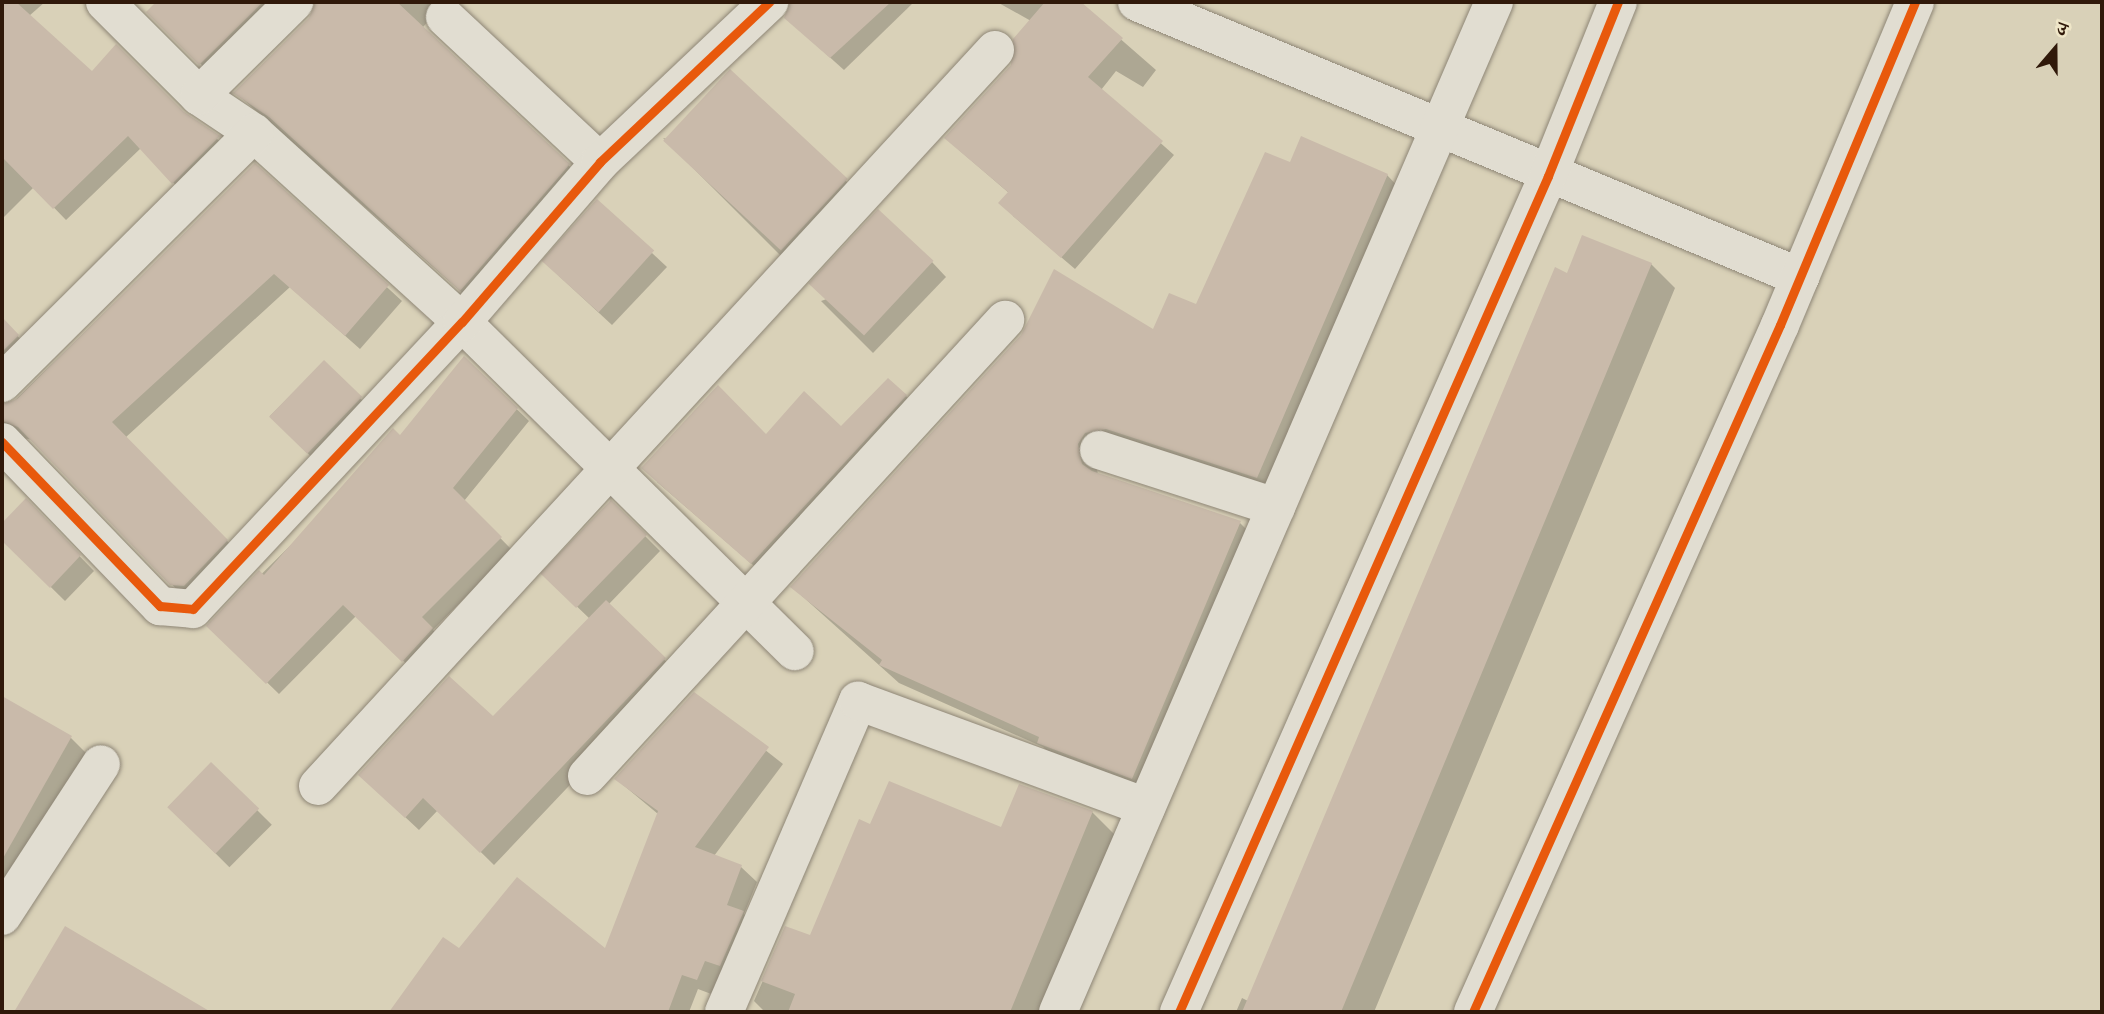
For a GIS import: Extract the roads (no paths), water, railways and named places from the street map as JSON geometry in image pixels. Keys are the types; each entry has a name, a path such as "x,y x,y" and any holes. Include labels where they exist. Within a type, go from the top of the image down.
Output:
{"street":[{"path":"105,2 199,96 254,133 462,321 745,605 795,651"},
{"path":"199,96 294,2"},
{"path":"2,442 160,606 193,609 462,321 600,162 769,2"},
{"path":"1058,1012 1494,2"},
{"path":"1180,1012 1548,176 1618,2"},
{"path":"1472,1012 1800,277 1915,2"},
{"path":"1148,4 1548,176 1800,277"},
{"path":"445,17 600,162"},
{"path":"318,786 995,50"},
{"path":"2,383 254,133"},
{"path":"587,776 1006,320"},
{"path":"1099,450 1276,507"},
{"path":"723,1012 858,701 1146,807"},
{"path":"2,916 102,764"}]}
